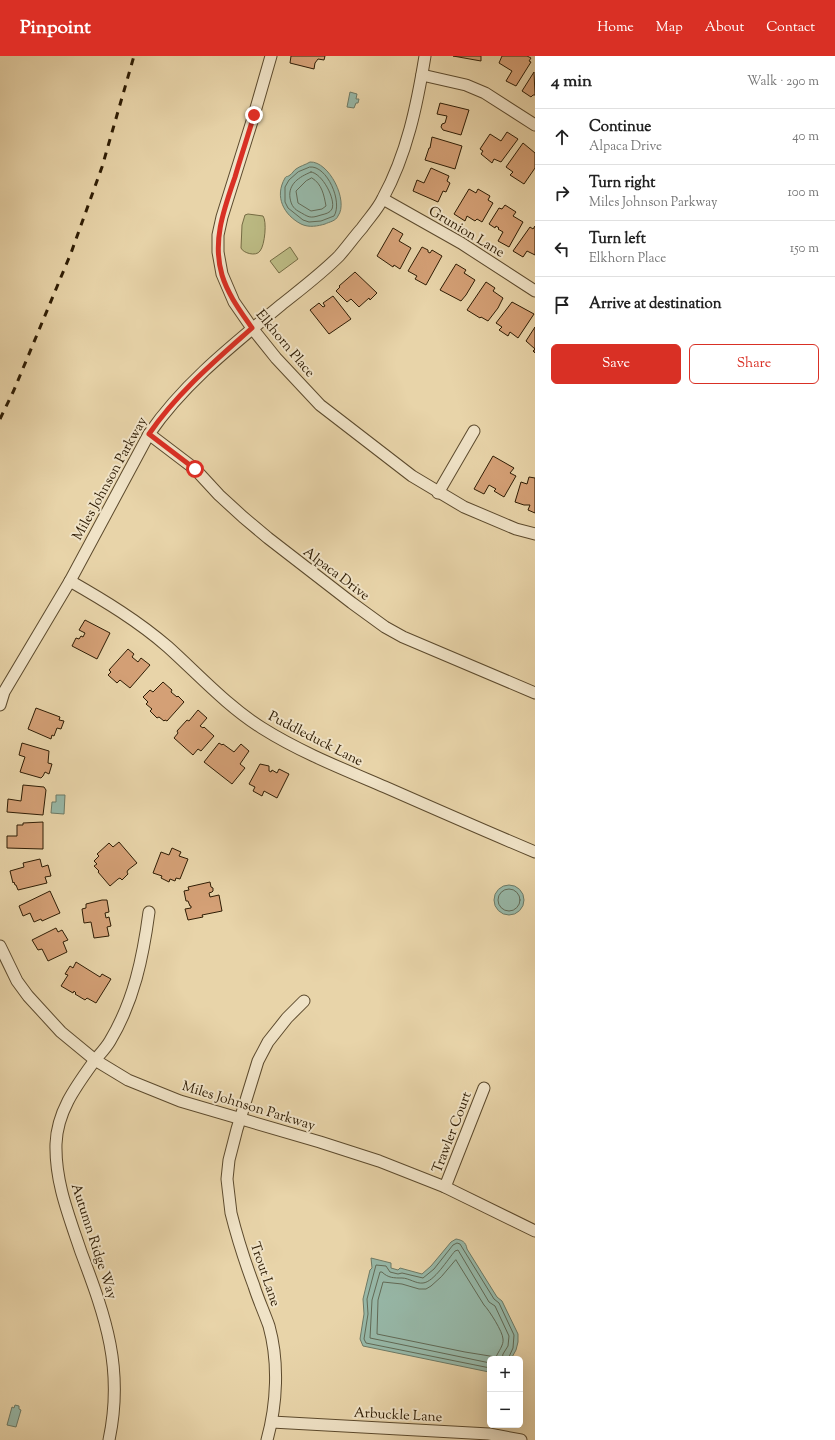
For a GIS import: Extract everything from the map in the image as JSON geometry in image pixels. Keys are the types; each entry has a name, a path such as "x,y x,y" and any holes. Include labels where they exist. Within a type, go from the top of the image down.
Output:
{"street":[{"name":"Elkhorn Place","path":"271,56 222,217 218,235 220,264 225,284 234,302 276,358 320,405 412,476 438,493 470,510 516,530 535,534"},
{"name":"Miles Johnson Parkway","path":"0,705 4,692 70,581 149,434 162,415 214,361 339,255 368,221 383,199 408,139 425,56"},
{"path":"422,75 466,85 485,93 535,125"},
{"name":"Grunion Lane","path":"383,199 462,243 535,290"},
{"path":"438,493 474,431"},
{"name":"Alpaca Drive","path":"149,434 195,469 219,495 268,538 385,627 403,637 535,693"},
{"name":"Puddleduck Lane","path":"70,581 122,611 142,626 169,648 219,695 248,718 280,739 340,768 535,852"},
{"name":"Autumn Ridge Way","path":"109,1440 115,1402 111,1346 101,1307 63,1198 57,1172 56,1142 62,1113 68,1099 109,1042 127,1008 138,977 146,937 149,912"},
{"name":"Miles Johnson Parkway","path":"0,946 17,981 28,996 61,1032 95,1060 128,1080 152,1091 180,1101 380,1161 446,1187 535,1231"},
{"name":"Trout Lane","path":"267,1440 272,1422 275,1398 276,1376 272,1340 269,1326 234,1225 229,1201 228,1169 240,1119 258,1061 268,1042 304,1000"},
{"name":"Trawler Court","path":"446,1187 484,1088"},
{"name":"Arbuckle Lane","path":"272,1422 489,1434 521,1440"}],"shaded area":[{"path":"245,215 263,216 264,219 265,228 263,244 260,251 256,254 247,253 241,248 242,225"},
{"path":"290,247 298,259 279,273 270,261"}],"water":[{"path":"350,92 357,94 356,99 359,99 354,108 347,107"},
{"path":"310,162 317,163 330,175 339,192 341,209 336,219 332,221 325,224 307,226 301,224 290,216 282,205 280,192 286,177 294,170"},
{"path":"56,795 65,795 64,814 51,813 52,802 56,802"},
{"path":"509,885 515,886 523,894 523,906 515,914 509,915 503,914 495,906 494,900 495,894 503,886"},
{"path":"456,1239 465,1243 467,1249 497,1297 502,1301 518,1334 518,1342 513,1356 487,1356 487,1372 363,1346 360,1339 364,1314 363,1299 370,1270 372,1268 371,1258 391,1263 391,1268 398,1270 400,1268 422,1274 431,1266 451,1242"},
{"path":"15,1405 19,1406 19,1409 21,1410 16,1427 7,1425 12,1407 14,1408"}],"building":[{"path":"291,56 325,56 324,60 318,59 315,63 314,69 290,63"},
{"path":"453,56 481,56 481,61"},
{"path":"502,56 527,56 531,58 529,61 531,62 516,86 506,81 512,71 499,63"},
{"path":"534,72 535,95 531,97 522,91"},
{"path":"440,103 469,110 461,135 443,130 441,127 442,124 445,123 447,116 437,114"},
{"path":"507,132 518,139 501,162 494,159 492,163 481,154 483,151 480,149 490,134 501,141"},
{"path":"432,137 462,146 455,169 425,160 430,148"},
{"path":"523,143 535,153 535,168 524,184 510,175 513,172 506,167"},
{"path":"431,168 449,176 447,181 450,183 446,192 443,191 438,202 413,191 417,180 424,183"},
{"path":"469,189 476,193 478,189 490,196 488,200 493,203 482,222 477,219 475,221 467,216 465,221 454,214"},
{"path":"505,205 516,212 513,216 523,222 509,247 498,241 503,232 496,226 495,228 489,224 499,208 502,209"},
{"path":"535,226 535,255 527,251 523,257 513,251 530,227 533,229"},
{"path":"393,228 403,234 399,241 411,248 400,269 394,265 393,267 377,256"},
{"path":"422,247 430,253 432,250 442,256 426,285 415,279 417,276 408,271"},
{"path":"456,264 466,270 464,273 475,280 461,301 440,290"},
{"path":"355,272 377,293 370,300 369,298 359,307 351,299 347,302 336,291 340,287 339,286"},
{"path":"486,282 495,288 493,291 503,298 498,308 488,321 467,310"},
{"path":"333,296 351,319 329,334 310,310 319,303 323,307 325,306 323,303"},
{"path":"512,302 534,314 518,338 510,332 508,336 499,330 502,327 496,323"},
{"path":"535,327 535,349 526,341"},
{"path":"493,456 514,468 510,473 516,476 504,497 494,491 496,489 489,485 484,494 474,489"},
{"path":"529,477 535,478 535,513 528,510 530,505 515,502 521,482 527,484"},
{"path":"85,620 110,633 97,659 72,646 76,638 79,639 81,636 83,637 85,633 79,630"},
{"path":"128,649 134,654 132,657 138,662 141,658 150,665 130,688 120,680 117,683 108,675 111,672 109,670"},
{"path":"163,682 172,690 171,692 184,702 167,721 164,721 159,717 157,718 150,711 152,709 146,704 148,702 143,697 150,690 153,692"},
{"path":"36,708 60,717 59,720 64,721 61,729 57,728 51,739 28,729"},
{"path":"198,710 207,718 200,726 203,728 204,727 214,736 201,751 198,749 193,755 174,738 178,733 177,731 187,720 189,721"},
{"path":"22,743 49,751 48,763 52,764 49,774 45,772 41,778 20,772 25,757 19,755"},
{"path":"219,743 222,745 223,744 234,752 241,744 249,751 240,764 245,768 232,784 204,762"},
{"path":"260,764 269,766 269,771 271,772 272,770 277,773 279,769 289,774 277,798 264,791 262,796 253,791 255,787 249,784"},
{"path":"23,785 44,787 46,790 43,815 7,812 8,799 21,801"},
{"path":"43,822 43,849 7,848 7,836 17,836 17,825 23,825 23,823"},
{"path":"119,842 137,863 128,870 128,874 122,880 120,878 118,879 110,886 94,866 97,864 94,861 99,856 97,854 109,843 113,847"},
{"path":"172,848 181,852 179,856 188,859 180,879 176,878 175,881 170,879 169,882 161,878 162,876 153,873 161,852 169,855"},
{"path":"40,859 42,867 48,865 51,876 45,877 47,883 18,890 14,882 13,883 10,871 24,867 23,863"},
{"path":"210,882 213,891 209,893 210,897 219,895 222,911 202,915 203,917 188,920 185,909 191,908 191,906 188,901 186,901 184,891 189,890 188,887"},
{"path":"50,891 60,913 42,921 41,919 34,922 30,913 23,916 19,906"},
{"path":"107,900 109,912 105,913 106,918 109,917 111,926 107,927 109,936 94,938 91,922 84,923 82,909 86,908 86,904"},
{"path":"56,928 58,932 62,930 68,940 63,942 67,952 48,961 42,949 38,950 32,940"},
{"path":"76,962 100,977 102,974 111,979 96,1003 87,998 85,1000 75,994 76,993 74,991 73,993 61,986 68,975 65,974 70,966 73,968"}],"railway":[{"path":"0,419 14,390 71,253 102,167 134,56"}],"route":[{"path":"195,469 149,434 162,415 179,396 214,361 252,328 234,302 225,284 218,252 218,235 222,217 254,115"}]}
